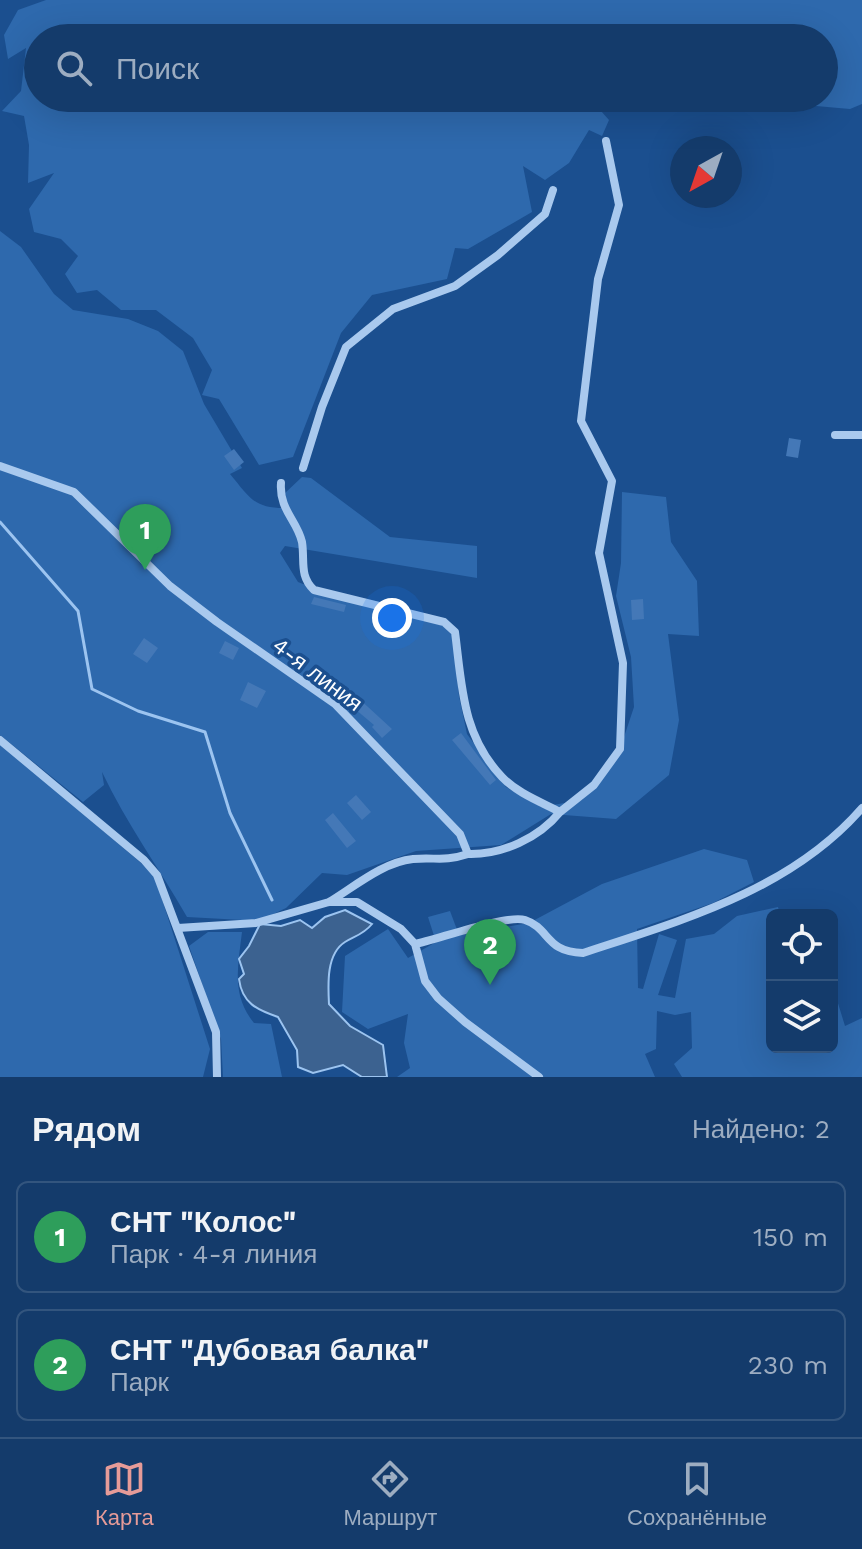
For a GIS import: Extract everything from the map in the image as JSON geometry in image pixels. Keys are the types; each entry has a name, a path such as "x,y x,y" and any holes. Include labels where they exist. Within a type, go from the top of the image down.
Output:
{"street":[{"path":"178,928 256,923 329,902 387,866 411,859 447,861 468,854 510,849 551,823 594,785 620,749 623,663 599,553 612,481 581,421 598,279 619,205 606,141"},
{"path":"303,468 322,407 346,347 393,309 455,286 498,255 545,214 553,190"},
{"path":"835,435 862,435"},
{"name":"4-я линия","path":"0,466 74,492 170,586 335,704 460,834 468,854"},
{"path":"281,483 280,498 301,540 303,578 307,583 314,590 444,622 455,632 465,711 472,734 502,777 517,789 560,812"},
{"path":"0,740 144,860 157,875 216,1032 217,1077"},
{"path":"415,944 514,919 533,925 558,948 570,953 583,953 709,910 761,885 827,842 862,808"},
{"path":"329,902 357,902 401,929 415,944 425,981 438,998 539,1077"}],"shaded area":[{"path":"46,0 862,0 862,104 850,109 838,108 838,24 24,24 24,49 8,59 4,35 18,10"},
{"path":"24,65 24,112 602,112 609,120 602,136 589,130 569,163 545,180 523,166 532,212 468,249 455,248 447,279 372,295 341,333 293,457 259,465 219,399 202,395 212,370 193,338 156,310 121,310 97,290 77,293 65,274 78,256 61,239 34,232 29,209 54,173 28,183 29,145 24,116 2,111 21,91"},
{"path":"0,231 21,247 54,294 73,310 128,319 158,331 183,351 204,404 242,468 230,474 260,504 288,508 284,494 302,477 311,478 390,537 477,546 477,578 285,546 280,553 298,582 339,598 442,624 453,635 459,696 467,734 506,787 541,807 582,800 620,749 634,707 631,657 616,596 621,563 622,492 666,497 671,542 697,581 699,636 668,634 679,720 669,775 616,819 551,814 501,845 416,851 347,875 322,873 286,908 259,921 187,917 102,772 104,785 83,802 0,735"},
{"path":"0,743 154,874 210,1049 203,1077 0,1077"},
{"path":"704,849 747,860 754,882 713,903 637,929 638,988 643,989 659,934 677,940 658,995 675,998 686,939 714,934 737,916 766,910 766,1053 838,1053 838,1003 845,1026 862,1018 862,1077 682,1077 674,1064 692,1048 691,1012 675,1015 657,1011 656,1049 645,1054 655,1077 397,1077 410,1068 404,1043 408,1014 368,1029 342,1012 345,956 388,929 408,958 436,942 428,917 450,911 459,935 529,923 602,884"},
{"path":"345,910 372,924 363,933 345,942 334,954 328,988 329,1004 350,1026 383,1045 387,1077 362,1077 343,1065 313,1073 298,1067 297,1050 278,1017 247,1000 241,987 239,979 244,974 239,959 260,924 281,926 300,920 312,928 325,917"},
{"path":"208,932 242,932 238,980 242,1002 254,1023 271,1024 282,1077 223,1077 221,1039 189,946"}],"building":[{"path":"789,438 801,440 798,458 786,456"},
{"path":"234,449 244,462 234,470 224,456"},
{"path":"314,597 346,605 344,612 311,604"},
{"path":"643,599 644,619 632,620 631,600"},
{"path":"144,638 158,648 147,663 133,654"},
{"path":"225,641 239,648 233,660 219,653"},
{"path":"248,682 266,691 257,708 240,700"},
{"path":"343,684 392,729 382,738 372,727 374,725 336,693"},
{"path":"461,733 496,780 490,785 452,740"},
{"path":"356,795 371,812 362,820 347,803"},
{"path":"333,813 356,841 347,848 325,820"}],"waterway":[{"path":"0,522 78,611 92,689 138,711 205,732 230,813 272,900"}],"place":[{"name":"СНТ \"Колос\"","path":"145,570"},
{"name":"СНТ \"Дубовая балка\"","path":"490,985"}]}
